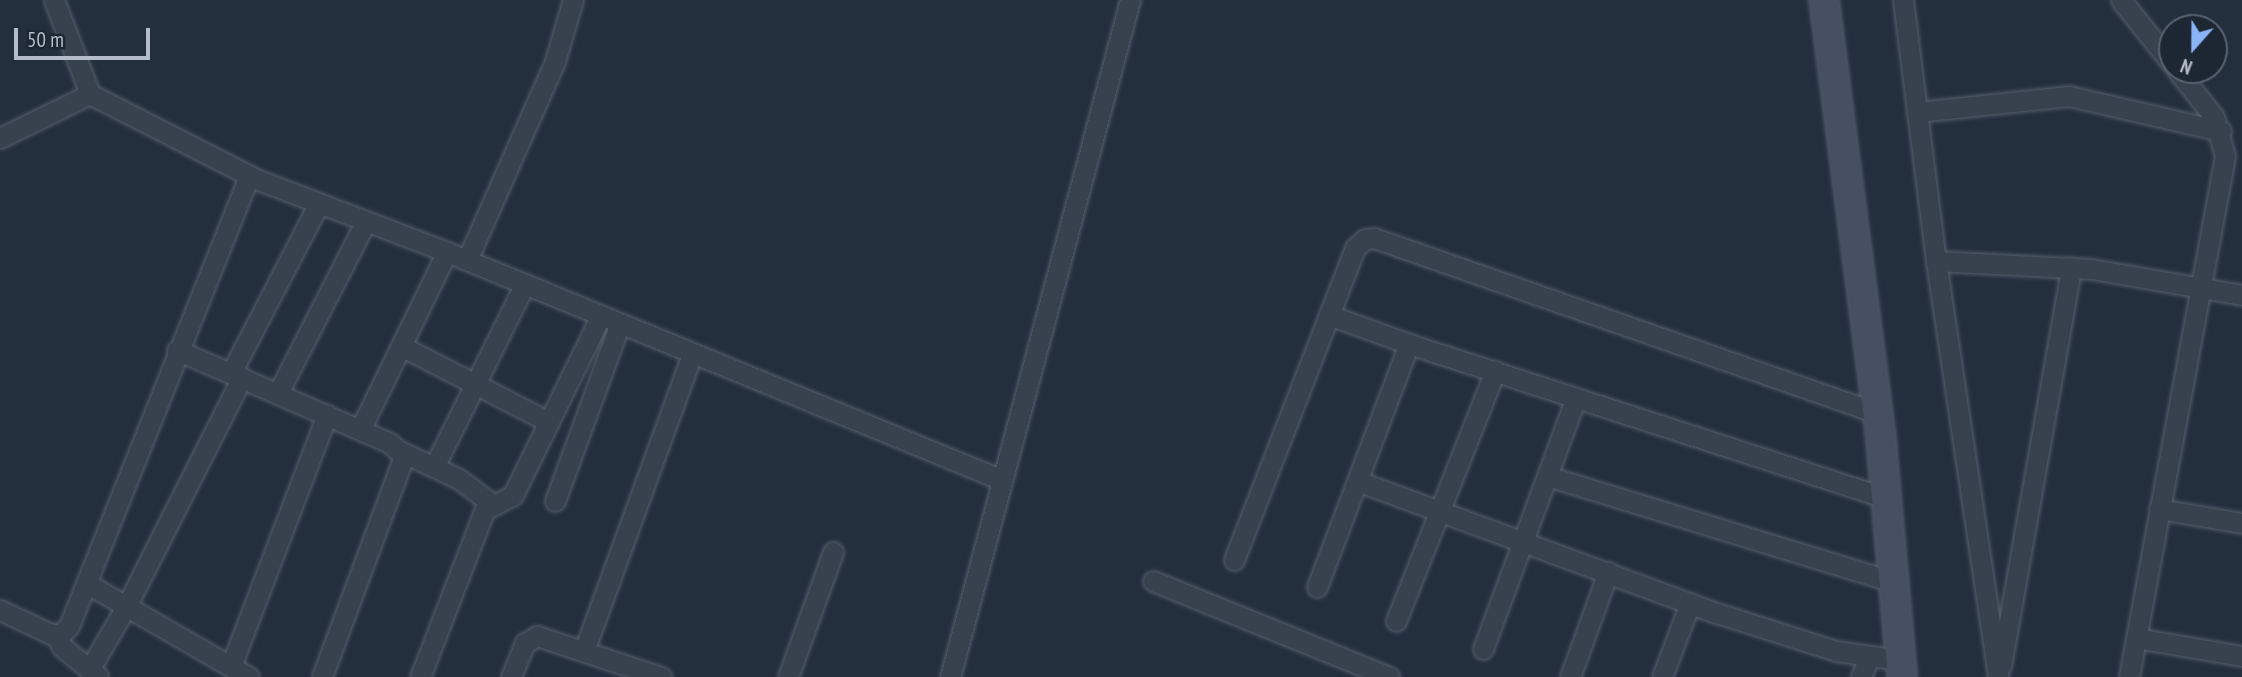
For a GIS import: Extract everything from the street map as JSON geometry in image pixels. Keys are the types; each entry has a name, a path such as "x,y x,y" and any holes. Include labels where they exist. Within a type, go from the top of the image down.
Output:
{"street":[{"path":"54,0 90,94 252,179 467,260 1002,480"},
{"path":"467,260 555,61 573,0"},
{"path":"950,677 1130,0"},
{"path":"1360,481 1690,603 1901,669 1877,414 1824,0"},
{"path":"1903,0 1936,261 1999,677"},
{"path":"2120,0 2158,47"},
{"path":"2129,677 2225,156 2221,131 2187,84"},
{"path":"0,138 90,94"},
{"path":"1917,112 2069,96 2221,131"},
{"path":"55,634 69,626 177,350 252,179"},
{"path":"0,610 55,634 62,647 94,673 319,203"},
{"path":"278,393 366,221"},
{"path":"1234,560 1360,241 1374,238 1877,414"},
{"path":"360,430 447,252"},
{"path":"1936,261 2071,267 2242,295"},
{"path":"1999,677 2071,267"},
{"path":"434,467 525,284"},
{"path":"488,508 513,495 601,315"},
{"path":"1329,315 1409,344 1886,498"},
{"path":"555,501 620,323"},
{"path":"1317,587 1360,481 1409,344"},
{"path":"401,346 549,422"},
{"path":"177,350 360,430 434,467 484,496 488,508 420,677"},
{"path":"584,651 692,354"},
{"path":"1396,621 1495,371"},
{"path":"1483,649 1576,398"},
{"path":"231,666 327,415"},
{"path":"322,677 403,462 400,451"},
{"path":"1548,476 1893,582"},
{"path":"2159,509 2242,523"},
{"path":"788,677 833,552"},
{"path":"1570,677 1608,572"},
{"path":"1153,581 1389,677"},
{"path":"86,583 249,677"},
{"path":"1662,677 1690,603"},
{"path":"511,677 530,638 545,637 584,651 610,669 662,677"},
{"path":"2136,638 2242,656"},
{"path":"1861,677 1869,657"}]}
